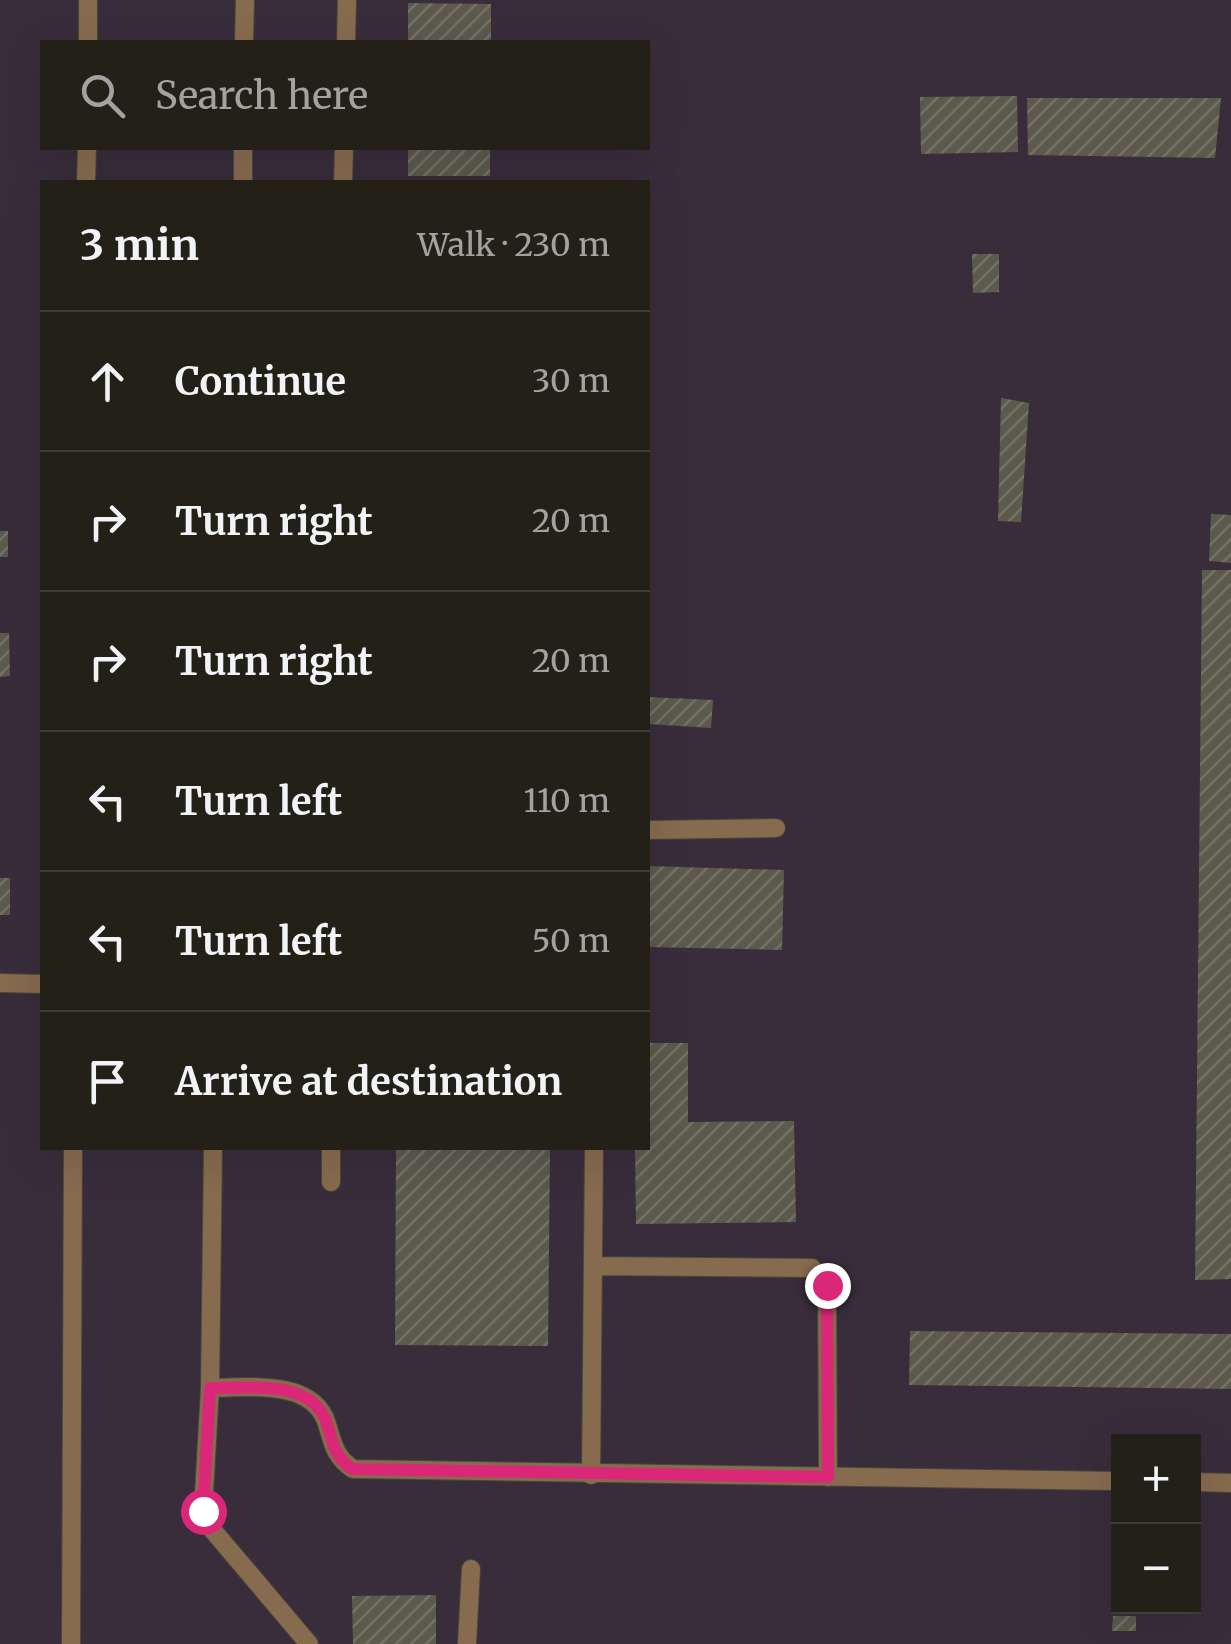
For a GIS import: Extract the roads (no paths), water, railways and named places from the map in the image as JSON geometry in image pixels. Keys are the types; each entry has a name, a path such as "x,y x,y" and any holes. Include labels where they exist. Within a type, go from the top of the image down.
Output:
{"lane":[{"path":"88,0 88,40"},
{"path":"244,40 245,0"},
{"path":"346,40 347,0"},
{"path":"86,180 87,150"},
{"path":"242,180 243,150"},
{"path":"343,180 344,150"},
{"path":"650,830 776,828"},
{"path":"0,983 40,984"},
{"path":"72,1644 73,1150"},
{"path":"213,1150 210,1388 203,1511 210,1526 310,1644"},
{"path":"331,1150 331,1182"},
{"path":"591,1475 594,1150"},
{"path":"595,1266 812,1268 827,1285 828,1477"},
{"path":"210,1388 280,1389 304,1396 323,1410 337,1459 352,1469 1111,1481"},
{"path":"1201,1482 1231,1482"},
{"path":"467,1644 472,1569"}]}
